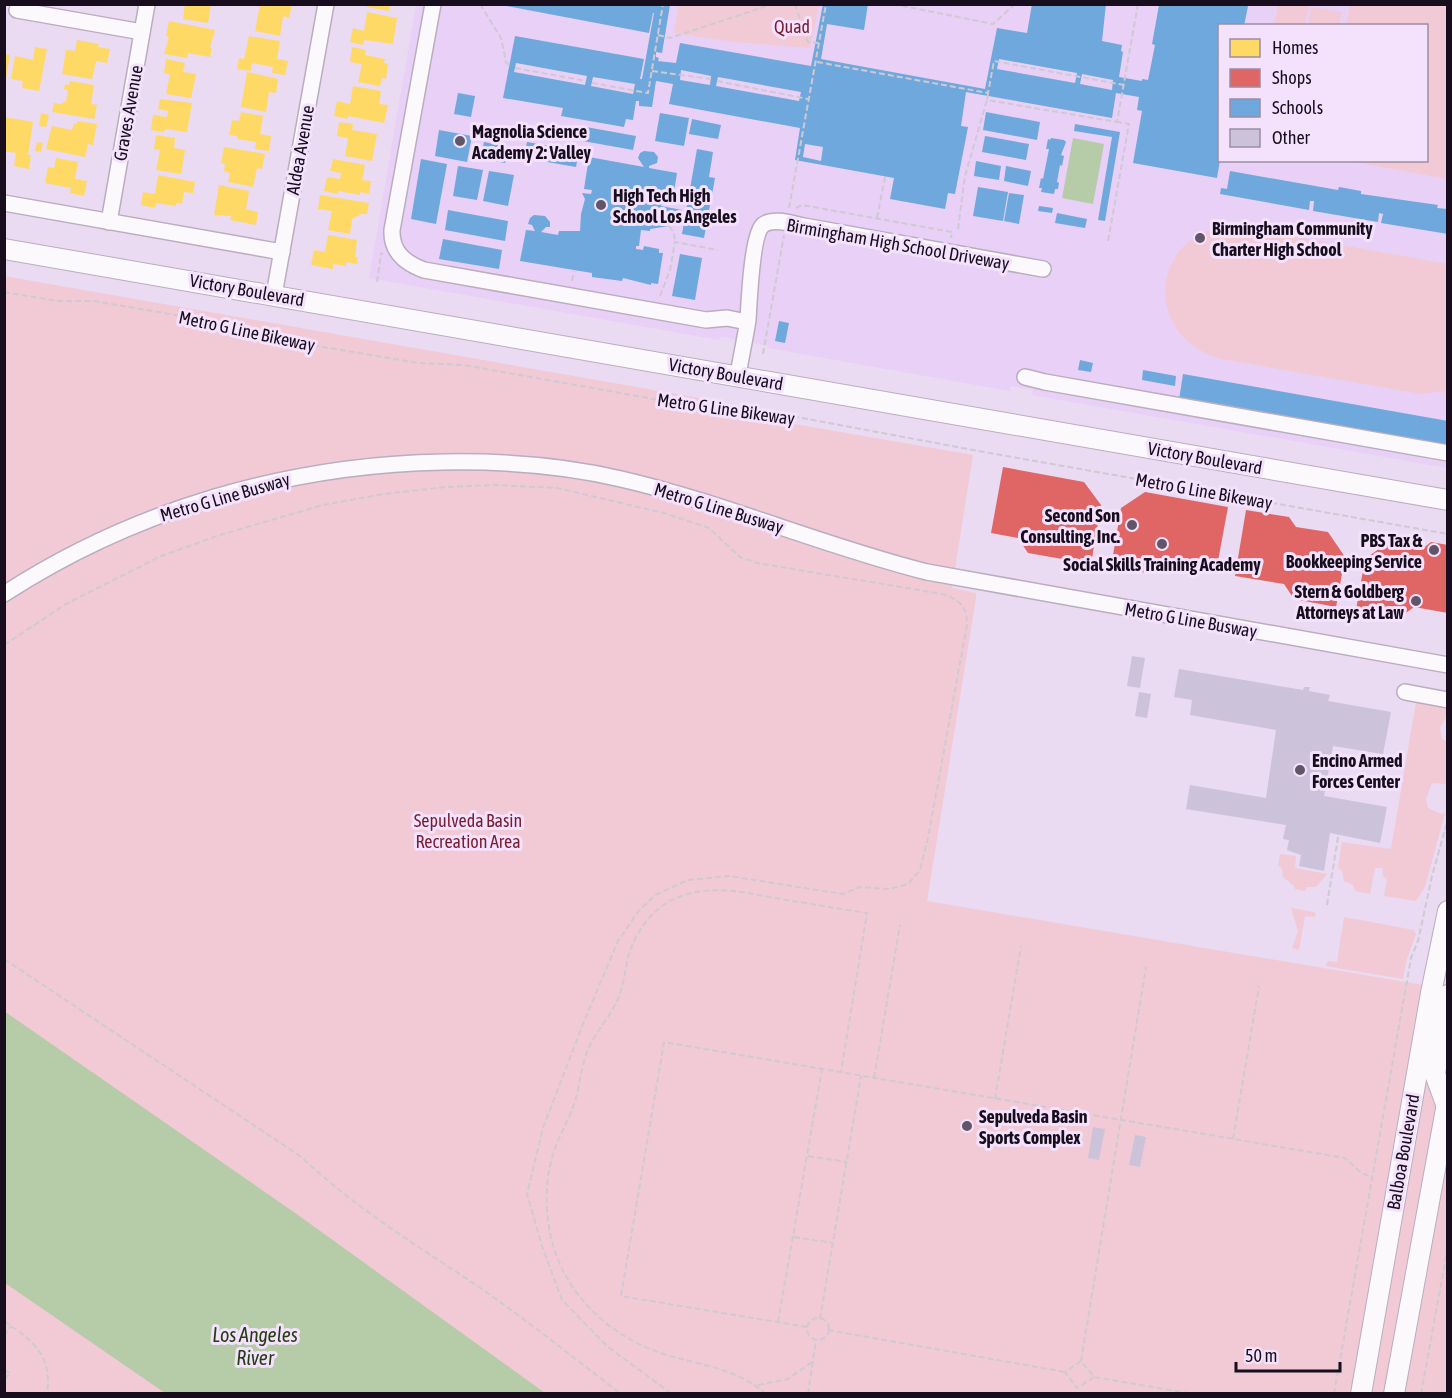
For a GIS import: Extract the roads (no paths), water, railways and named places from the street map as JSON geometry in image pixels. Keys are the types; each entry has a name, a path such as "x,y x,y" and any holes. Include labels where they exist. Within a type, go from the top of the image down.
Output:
{"main road":[{"name":"Victory Boulevard","path":"4,249 1448,500"},
{"name":"Balboa Boulevard","path":"1361,1394 1442,995 1448,911"},
{"path":"1442,995 1435,1074 1447,1101"},
{"name":"Balboa Boulevard","path":"1394,1394 1447,1101"}],"street":[{"name":"Graves Avenue","path":"109,222 147,4"},
{"name":"Aldea Avenue","path":"274,295 326,4"},
{"path":"433,4 392,231 393,244 405,261 424,270 706,320 727,318 747,322"},
{"path":"17,10 142,32"},
{"path":"4,203 282,252"},
{"name":"Birmingham High School Driveway","path":"738,375 759,232 767,223 786,223 1043,269"},
{"path":"1024,377 1448,453"},
{"name":"Metro G Line Busway","path":"4,594 92,544 153,517 239,489 311,474 382,465 457,462 522,464 607,476 654,487 896,564 947,577 1448,664"},
{"path":"1405,692 1448,700"}],"water":[{"path":"1073,138 1104,144 1093,204 1062,198"},
{"name":"Los Angeles River","path":"4,1011 298,1215 545,1393 165,1393 5,1283"}],"place":[{"name":"Magnolia Science Academy 2: Valley","path":"460,141"},
{"name":"High Tech High School Los Angeles","path":"601,205"},
{"name":"Birmingham Community Charter High School","path":"1200,238"},
{"name":"Second Son Consulting, Inc.","path":"1132,525"},
{"name":"Social Skills Training Academy","path":"1162,544"},
{"name":"PBS Tax & Bookkeeping Service","path":"1434,550"},
{"name":"Stern & Goldberg Attorneys at Law","path":"1416,601"},
{"name":"Encino Armed Forces Center","path":"1300,770"},
{"name":"Sepulveda Basin Sports Complex","path":"967,1126"}],"park label":[{"name":"Quad","path":"792,26"},
{"name":"Sepulveda Basin Recreation Area","path":"468,830"}]}
